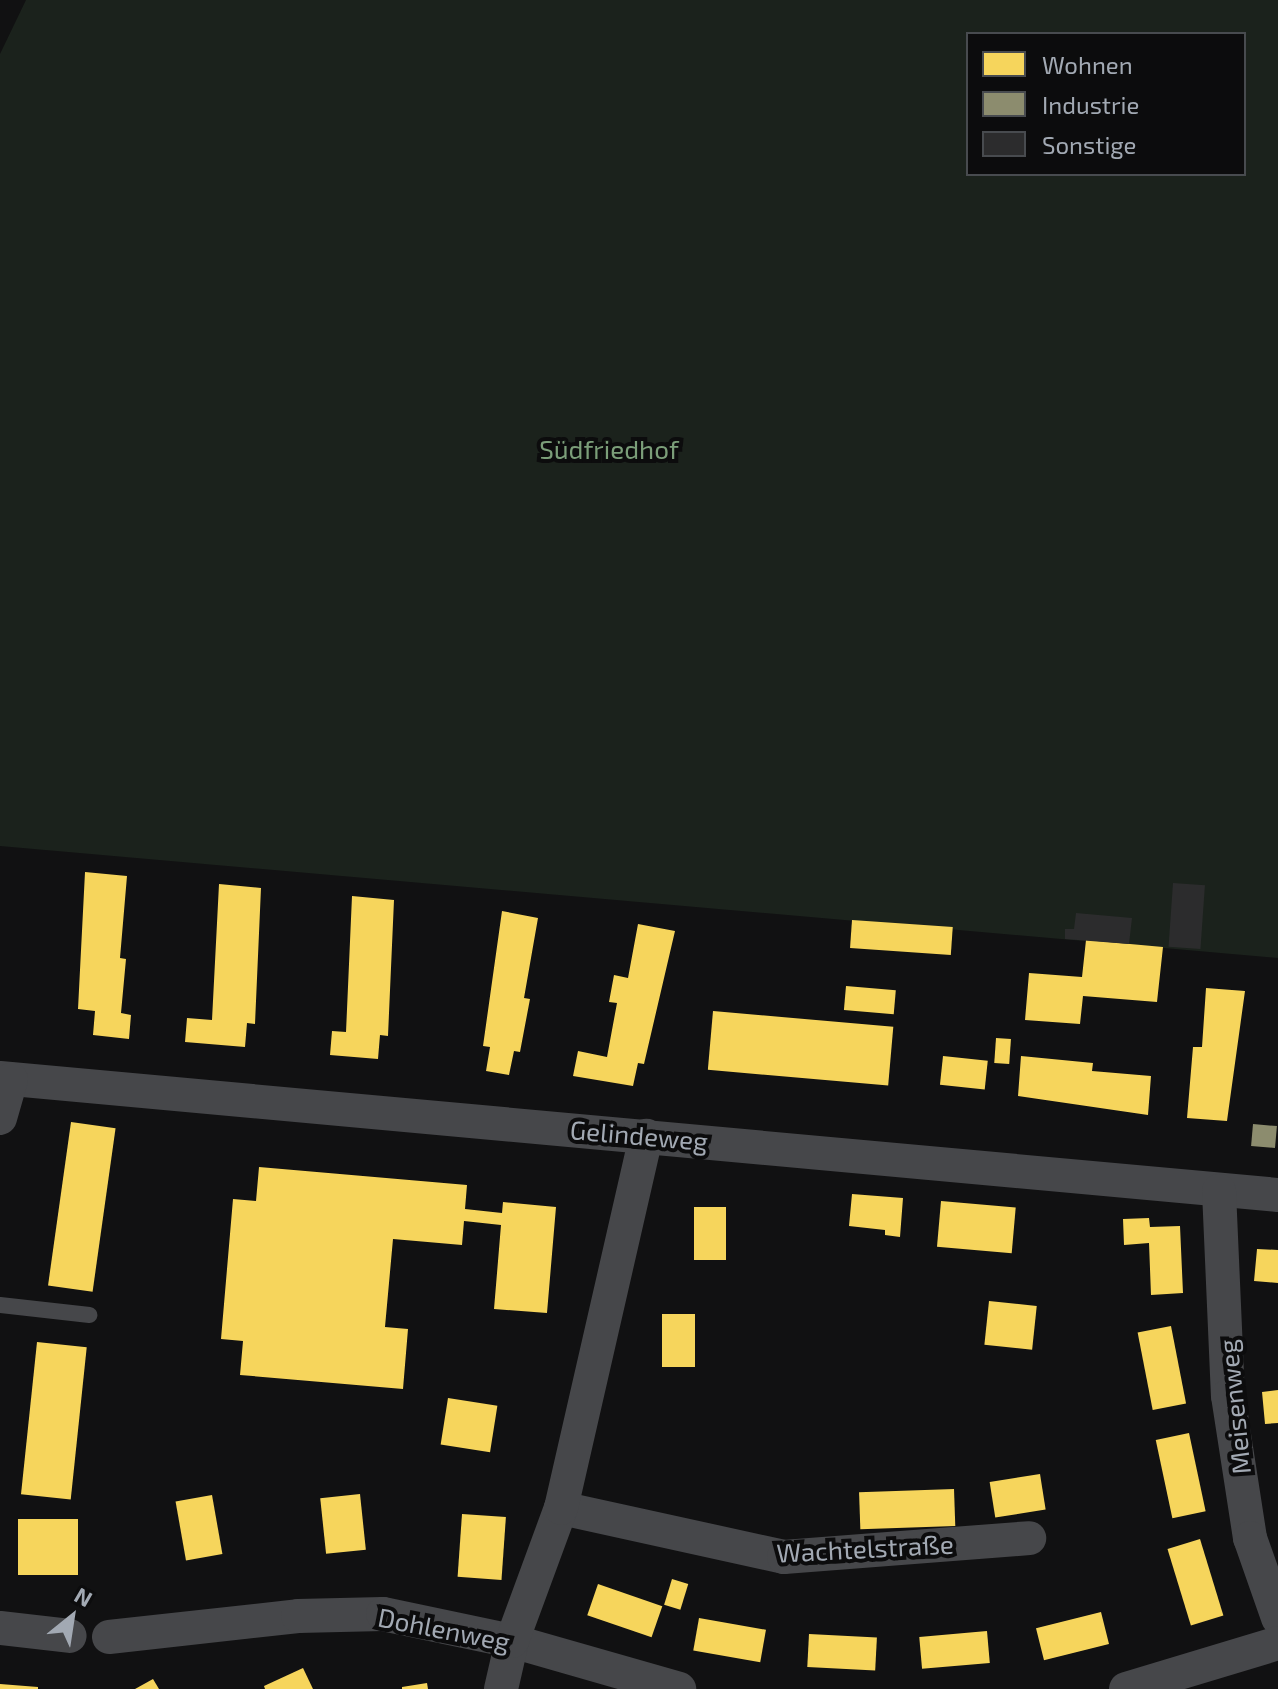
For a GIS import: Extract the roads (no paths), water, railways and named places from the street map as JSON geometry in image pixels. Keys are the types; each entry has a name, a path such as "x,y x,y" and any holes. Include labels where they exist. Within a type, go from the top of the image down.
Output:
{"street":[{"path":"0,1118 5,1079"},
{"name":"Gelindeweg","path":"5,1079 1278,1195"},
{"path":"501,1689 512,1641 561,1508 646,1136"},
{"name":"Meisenweg","path":"1219,1191 1228,1396 1250,1538 1278,1618"},
{"name":"Wachtelstraße","path":"561,1508 784,1557 1029,1538"},
{"name":"Dohlenweg","path":"109,1637 298,1616 383,1614 512,1641 679,1689"},
{"path":"0,1628 70,1636"},
{"path":"1126,1689 1278,1643"}],"lane":[{"path":"0,1305 89,1315"}],"park label":[{"name":"Südfriedhof","path":"609,449"}]}
